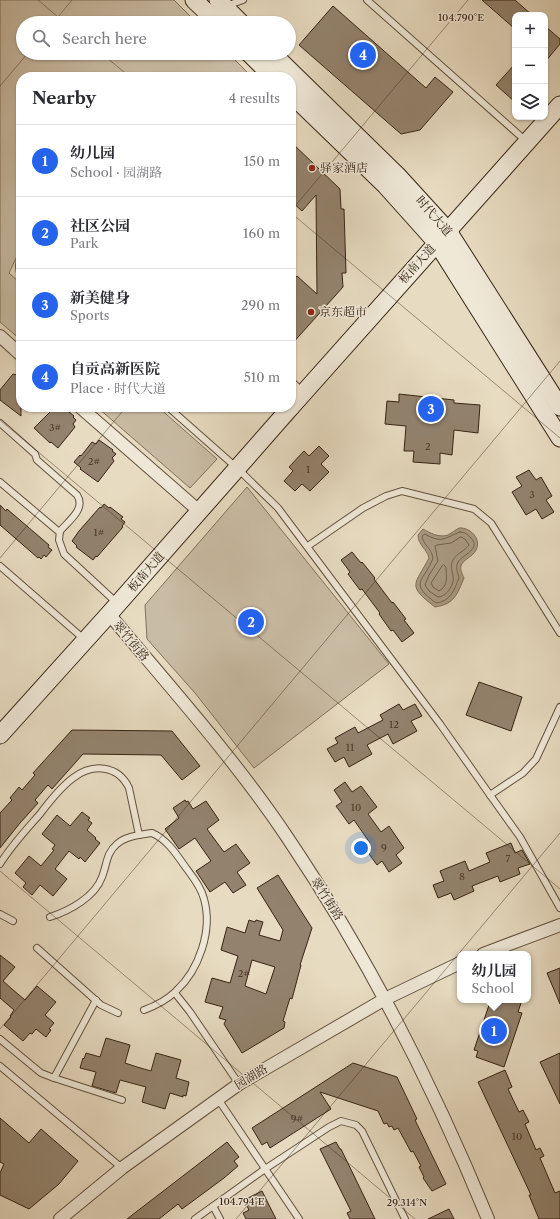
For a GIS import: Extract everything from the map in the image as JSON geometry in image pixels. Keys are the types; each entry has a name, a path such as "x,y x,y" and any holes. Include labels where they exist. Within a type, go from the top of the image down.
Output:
{"main road":[{"path":"194,0 211,16"},
{"path":"221,3 235,16"},
{"path":"256,60 268,72"},
{"name":"时代大道","path":"279,60 291,72"},
{"name":"时代大道","path":"296,76 397,175 560,407"},
{"name":"时代大道","path":"296,99 386,186 442,237 560,438"},
{"name":"板南大道","path":"296,401 560,105"},
{"name":"板南大道","path":"0,734 114,609 287,412"}],"street":[{"path":"0,336 16,350"},
{"path":"86,412 199,511"},
{"name":"翠竹街路","path":"114,609 239,771 286,836 350,936 385,999 435,1098 488,1219"},
{"path":"491,951 560,925"},
{"name":"园湖路","path":"60,1219 122,1168 239,1084 385,999 457,964"}],"lane":[{"path":"221,3 243,0"},
{"path":"367,0 527,142"},
{"path":"296,385 304,392"},
{"path":"174,412 237,468 278,508 308,546 440,724 520,837 560,908"},
{"path":"0,423 35,454 37,460 79,497 79,509 60,531 59,540 64,554 114,609"},
{"path":"0,482 53,528 60,531"},
{"path":"308,546 363,508 386,496 402,491 474,509 491,523 560,633"},
{"path":"0,566 85,640"},
{"path":"490,795 523,773 536,759 560,707"},
{"path":"0,864 7,853 51,800 73,778 96,768 113,770 126,782 129,788 139,836"},
{"path":"50,917 73,907 96,888 102,878 108,854 117,844 124,840 152,833 165,841 177,854 195,880 204,898 207,926 203,943 192,970 175,993 144,1010"},
{"path":"0,914 13,921"},
{"path":"37,948 101,1005 118,1013"},
{"path":"175,993 239,1084"},
{"path":"54,1078 96,1000"},
{"path":"0,1038 41,1073 122,1100"},
{"path":"0,1066 122,1168"},
{"path":"218,1098 299,1219"},
{"path":"195,1219 265,1169 328,1127 341,1121 356,1125 362,1131 405,1219"},
{"path":"213,1206 220,1219"}],"shaded area":[{"path":"0,0 174,0 190,16 16,16 16,60 235,60 247,72 16,72 16,258 9,273 16,279 16,336 0,322"},
{"path":"103,412 164,412 217,459 190,488"},
{"path":"247,487 389,664 254,768 195,693 147,639 145,605"}],"water":[{"path":"459,528 467,529 474,534 477,542 476,550 461,566 464,578 454,597 451,601 442,606 435,607 420,594 417,589 417,580 429,558 419,542 418,535 423,529 435,535 445,536"}],"building":[{"path":"482,0 515,0 529,12 512,12 512,26"},
{"path":"333,6 426,88 435,77 453,92 420,130 401,134 299,45"},
{"path":"548,29 560,39 560,44 548,58"},
{"path":"512,67 512,99 496,85"},
{"path":"296,147 340,189 341,209 344,209 346,273 342,273 343,287 296,339 296,277 297,276 317,294 316,195 302,211 296,206"},
{"path":"13,374 16,375 16,412 21,412 21,416 0,400 0,390"},
{"path":"399,394 454,400 454,403 480,405 478,433 454,430 452,455 440,453 440,464 413,462 414,451 404,451 406,426 385,424 387,401 399,402"},
{"path":"50,412 69,412 76,420 73,424 75,427 58,448 51,442 50,443 34,428"},
{"path":"99,440 116,454 112,458 114,461 98,482 80,469 81,468 74,462 92,442 96,444"},
{"path":"319,446 329,456 321,464 329,472 310,491 302,484 295,491 284,481 293,471 289,467 304,451 309,456"},
{"path":"529,470 536,480 541,477 552,496 546,500 554,512 542,519 536,509 526,515 512,492 522,486 516,477"},
{"path":"104,504 123,517 121,519 125,522 122,526 123,527 93,560 76,547 77,546 72,541 79,531"},
{"path":"0,505 6,511 7,509 49,545 48,547 52,550 46,557 44,555 41,559 39,557 38,558 0,525"},
{"path":"352,552 375,578 374,579 392,603 393,602 406,619 404,620 414,633 402,642 393,630 391,631 362,589 360,590 348,574 350,572 341,560"},
{"path":"479,682 522,697 511,731 466,715"},
{"path":"399,704 403,710 415,704 422,716 411,721 417,731 393,744 388,734 367,745 372,754 349,767 344,757 335,762 327,749 338,743 335,738 355,727 358,733 383,720 380,715"},
{"path":"72,730 172,731 200,766 182,780 161,755 83,754 52,789 48,785 35,800 38,803 0,848 0,813 12,800 10,798 19,787 22,790 35,775 33,773"},
{"path":"345,782 352,792 361,786 377,807 368,814 381,832 389,826 404,848 396,855 402,863 389,872 382,861 377,865 364,847 370,843 354,820 349,824 336,806 342,802 334,790"},
{"path":"185,800 186,802 188,801 193,809 206,801 219,820 207,829 224,852 236,844 250,863 237,872 246,885 233,893 225,882 210,892 196,871 211,861 195,838 179,849 165,829 179,818 173,808"},
{"path":"82,812 90,818 88,820 92,823 87,830 100,843 85,862 80,857 79,859 69,851 55,869 67,879 53,896 40,885 32,895 23,887 26,883 15,873 29,856 41,866 54,850 52,849 55,845 42,834 57,815 70,826"},
{"path":"511,843 515,853 522,850 530,864 518,868 520,874 500,882 498,876 472,886 474,891 454,900 451,893 438,898 433,885 444,881 440,871 465,861 469,871 490,862 486,853"},
{"path":"278,875 312,928 300,965 292,999 290,998 283,1021 285,1022 284,1028 242,1053 224,1024 226,1020 219,1018 223,1007 205,1002 212,978 230,983 238,956 221,950 227,927 245,933 249,920 255,922 256,920 263,922 259,935 280,941 283,930 257,888","holes":["252,960 275,967 266,994 245,986"]},
{"path":"0,955 15,967 3,981 25,1000 37,986 56,1002 45,1015 54,1023 49,1029 51,1030 46,1037 36,1029 23,1041 4,1025 11,1017 10,1016 14,1010 0,998"},
{"path":"560,968 560,1004 547,973"},
{"path":"490,1003 521,1003 518,1012 522,1013 504,1067 476,1057 478,1051 474,1050"},
{"path":"106,1038 130,1045 125,1063 137,1067 151,1071 156,1053 181,1060 176,1078 189,1082 186,1096 183,1095 183,1097 170,1093 165,1109 142,1102 146,1087 120,1080 116,1093 92,1086 96,1072 80,1068 86,1053 100,1057"},
{"path":"560,1053 560,1104 540,1062"},
{"path":"353,1063 397,1077 417,1119 415,1120 446,1184 432,1191 423,1178 424,1177 419,1167 421,1166 413,1151 411,1152 398,1128 394,1130 392,1126 389,1127 387,1123 384,1124 378,1111 320,1092 331,1109 270,1148 267,1142 262,1145 252,1128"},
{"path":"505,1070 512,1087 508,1089 519,1112 523,1110 529,1122 525,1124 536,1150 540,1148 544,1156 540,1158 555,1193 560,1191 560,1219 539,1219 529,1195 531,1195 478,1082"},
{"path":"0,1118 29,1143 41,1129 78,1161 59,1184 29,1209 0,1195 0,1173 4,1164 0,1162"},
{"path":"227,1142 239,1157 234,1161 238,1166 224,1178 182,1209 178,1204 159,1219 127,1219"},
{"path":"336,1142 341,1149 375,1219 350,1219 347,1213 351,1211 320,1149"},
{"path":"262,1191 276,1219 246,1219 243,1213 249,1210 244,1200"},
{"path":"449,1209 454,1219 428,1219"}],"place":[{"name":"自贡高新医院","path":"363,55"},
{"name":"驿家酒店","path":"312,168"},
{"name":"京东超市","path":"311,312"},
{"name":"新美健身","path":"431,409"},
{"name":"社区公园","path":"251,622"},
{"name":"幼儿园","path":"494,1031"}]}
